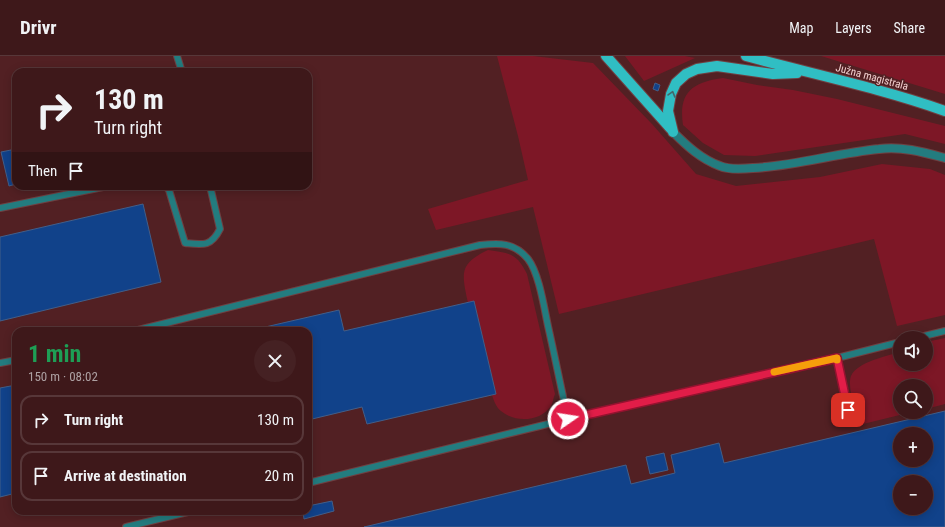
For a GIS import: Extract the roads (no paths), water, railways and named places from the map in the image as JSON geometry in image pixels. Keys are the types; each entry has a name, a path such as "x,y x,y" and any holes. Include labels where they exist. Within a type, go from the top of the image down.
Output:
{"main road":[{"path":"606,56 673,132"},
{"name":"Južna magistrala","path":"746,56 862,86 945,111"},
{"path":"673,132 668,111 671,94 676,83 686,74 698,69 716,66 773,74 806,72"}],"street":[{"path":"673,132 706,160 721,167 742,169 767,168 879,148 899,148 923,151 945,158"}],"lane":[{"path":"177,56 181,68"},
{"path":"0,208 88,190"},
{"path":"169,190 185,243 205,244 215,239 220,229 211,190"},
{"path":"150,327 480,245 499,243 517,249 527,258 534,269 545,310 568,419"},
{"path":"933,333 945,330"},
{"path":"312,482 568,419 837,358 893,344"},
{"path":"837,358 851,422"},
{"path":"0,363 12,361"},
{"path":"126,527 176,515"}]}
